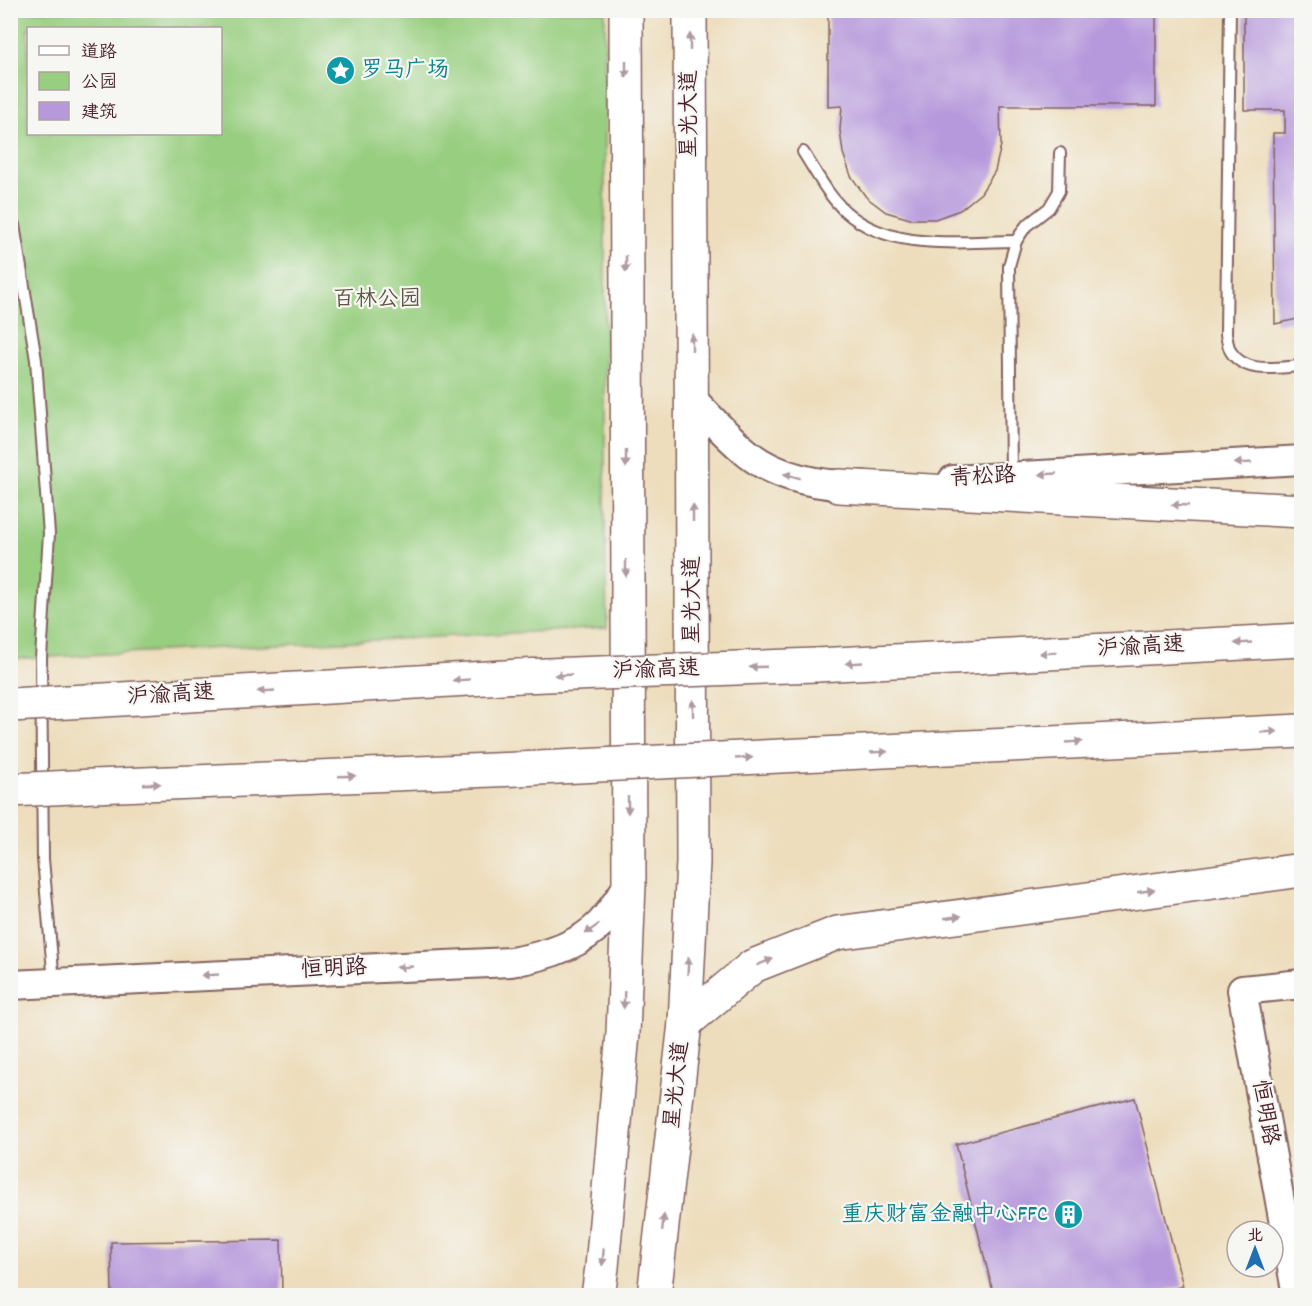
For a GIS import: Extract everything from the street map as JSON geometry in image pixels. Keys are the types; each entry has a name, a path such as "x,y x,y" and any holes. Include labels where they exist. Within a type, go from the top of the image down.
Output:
{"main road":[{"path":"598,1296 623,1033 628,885 626,10"},
{"name":"星光大道","path":"656,1291 685,1023 693,862 690,10"},
{"path":"839,486 1302,511"},
{"name":"沪渝高速","path":"10,705 520,676 816,665 1302,640"},
{"path":"10,790 518,769 1302,730"},
{"path":"685,1023 753,966 837,933 1302,870"}],"street":[{"name":"青松路","path":"693,400 748,454 785,475 839,486 1302,460"},
{"name":"恒明路","path":"10,985 511,962 542,957 574,942 600,924 628,885"},
{"name":"恒明路","path":"1297,1296 1242,990 1302,984"}],"lane":[{"path":"1230,10 1226,334 1230,351 1241,363 1258,368 1302,366"},
{"path":"803,152 825,187 846,212 871,229 914,241 1016,241"},
{"path":"1011,477 1010,266 1016,241 1026,226 1049,208 1059,191 1060,153"},
{"path":"10,219 14,225 36,360 49,534 40,658 43,859 54,982"}],"green space":[{"name":"百林公园","path":"11,11 605,11 607,628 11,659"}],"building":[{"path":"828,10 1156,10 1156,106 1000,106 1001,145 995,171 981,193 960,210 935,219 910,219 886,212 866,197 851,176 843,153 840,130 842,106 828,107"},
{"path":"1244,10 1302,10 1302,318 1275,324 1273,133 1285,133 1285,110 1244,110"},
{"name":"重庆财富金融中心FFC","path":"1135,1098 1183,1286 1146,1296 994,1296 956,1144"},
{"path":"281,1240 282,1296 112,1296 111,1242"}],"place":[{"name":"罗马广场","path":"340,71"},
{"name":"重庆财富金融中心FFC","path":"1069,1215"}]}
